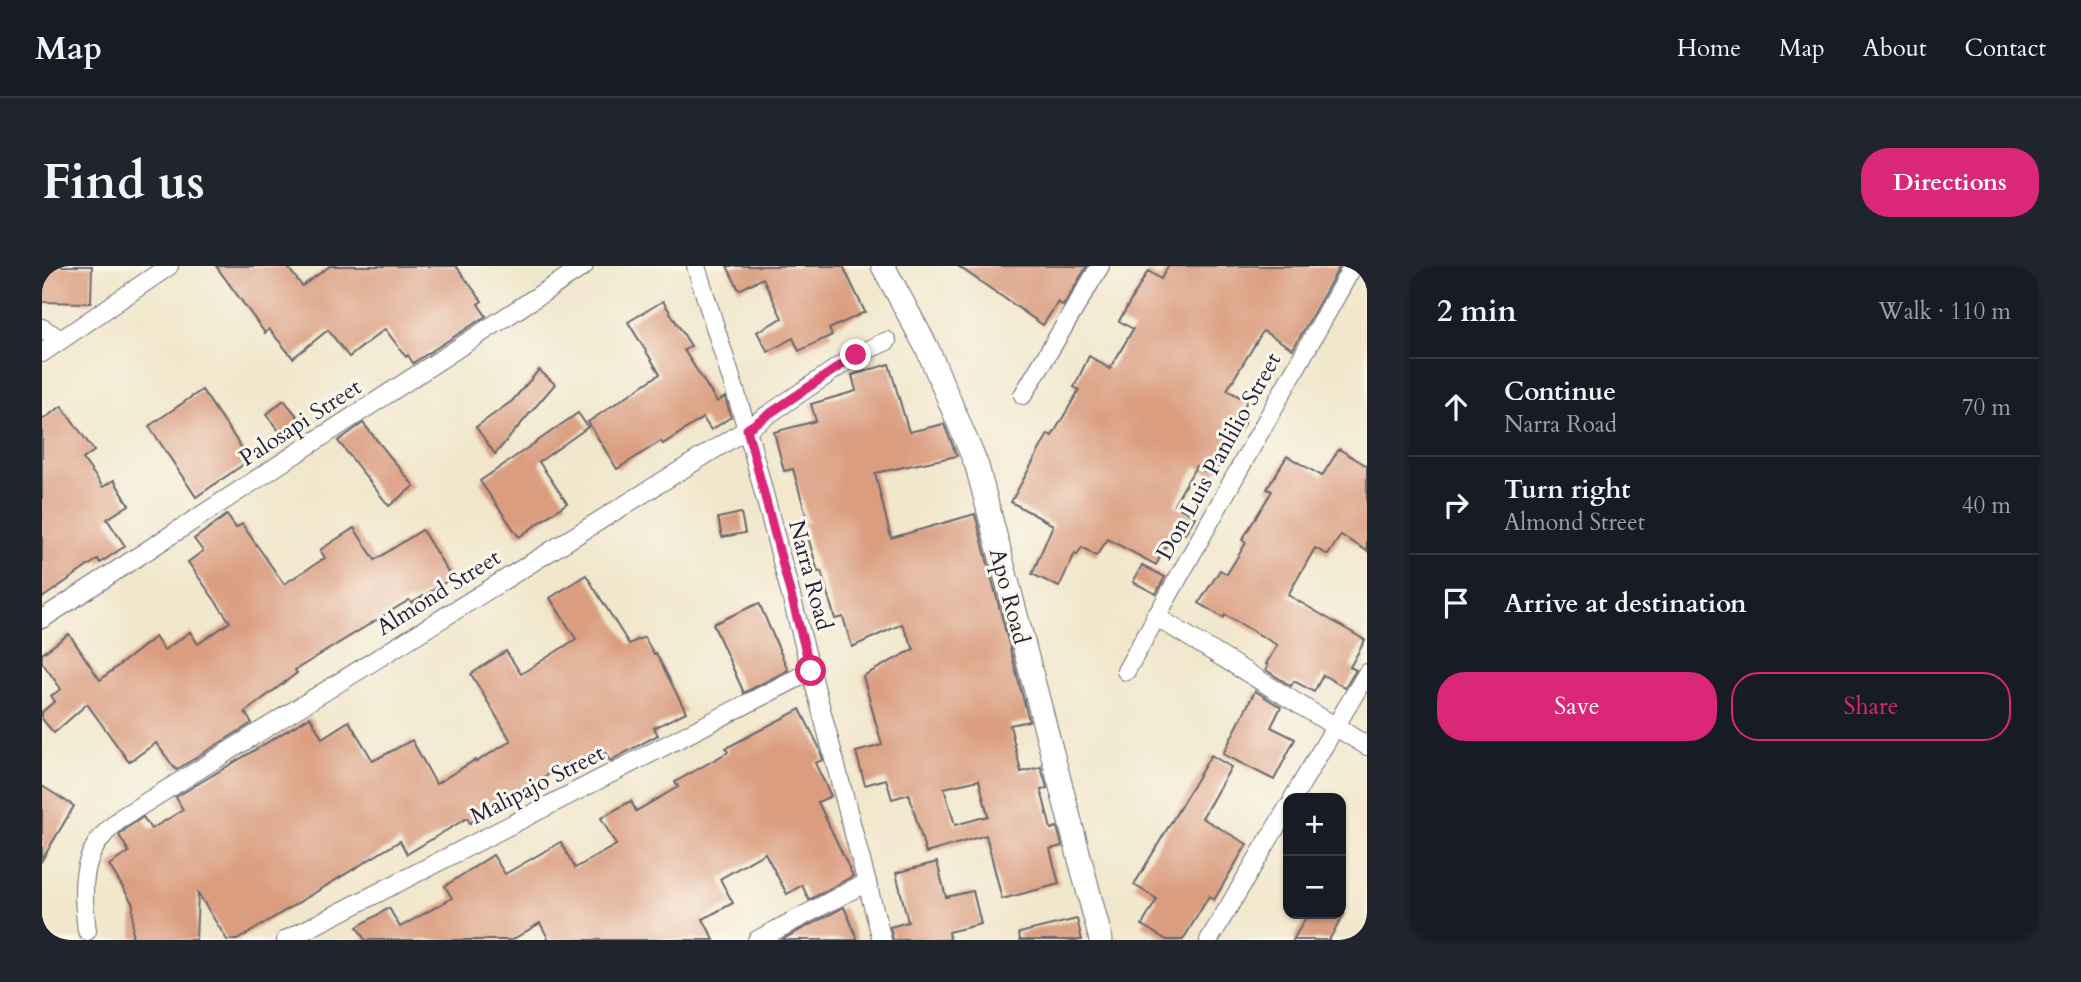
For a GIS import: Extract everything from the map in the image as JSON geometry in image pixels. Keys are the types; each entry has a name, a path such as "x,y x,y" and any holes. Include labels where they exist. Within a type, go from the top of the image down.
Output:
{"street":[{"path":"42,353 169,266"},
{"name":"Palosapi Street","path":"42,618 584,266"},
{"name":"Narra Road","path":"696,266 747,429 882,940"},
{"name":"Apo Road","path":"883,266 928,350 977,466 1101,940"},
{"path":"1023,395 1100,266"},
{"name":"Don Luis Panlilio Street","path":"1126,671 1353,266"},
{"path":"42,328 60,339"},
{"name":"Almond Street","path":"85,937 84,879 88,861 100,838 121,818 747,429 856,355 887,341"},
{"path":"1155,616 1367,746"},
{"name":"Malipajo Street","path":"286,940 811,671"},
{"path":"1296,793 1367,673"},
{"path":"1209,940 1283,815"},
{"path":"757,940 867,882"}],"building":[{"path":"42,266 92,266 91,303 42,302"},
{"path":"216,266 287,266 302,286 330,266 456,266 482,301 478,304 486,316 413,363 385,329 349,357 328,330 293,358 269,329 265,333"},
{"path":"727,266 843,266 865,312 829,329 832,335 799,351 793,338 768,352 757,332 782,318 763,278 739,290"},
{"path":"958,266 1087,266 1063,306 1058,302 1043,325"},
{"path":"1168,266 1340,266 1293,349 1263,331 1227,390 1247,401 1239,416 1246,420 1214,476 1196,466 1174,505 1195,517 1185,534 1175,529 1156,565 1108,539 1096,556 1082,547 1077,555 1075,553 1059,587 1032,574 1053,525 1011,502 1048,434 1052,436 1079,390 1074,387 1089,356 1110,369 1133,329 1119,321 1148,271 1161,279"},
{"path":"663,301 691,346 684,350 717,402 725,397 731,417 711,430 703,418 617,469 588,422 660,374 628,322"},
{"path":"889,364 909,432 944,424 957,456 875,473 891,538 975,514 1029,721 1010,725 1021,772 1041,767 1047,788 1041,790 1051,829 1057,827 1062,846 1050,849 1059,884 1002,899 986,835 926,853 909,794 892,799 886,779 865,785 856,752 882,745 863,676 914,649 902,624 852,647 843,617 835,619 804,523 808,522 793,469 784,471 774,432 816,421 811,404 856,391 852,375","holes":["979,780 988,816 955,825 944,788"]},
{"path":"539,370 555,384 495,454 476,427 512,401"},
{"path":"202,390 250,460 196,497 149,426"},
{"path":"284,400 302,422 284,437 266,415"},
{"path":"62,406 94,451 83,459 103,487 114,480 129,505 107,519 125,546 100,563 98,559 42,598 42,420"},
{"path":"578,413 588,427 539,462 567,503 519,537 480,481"},
{"path":"363,423 414,486 389,506 338,441"},
{"path":"1339,449 1367,466 1367,551 1341,535 1328,555 1315,548 1288,595 1365,640 1350,667 1356,670 1345,688 1323,675 1314,692 1294,681 1291,686 1266,670 1266,664 1277,645 1199,603 1220,570 1227,574 1246,543 1242,540 1272,491 1267,489 1287,456 1322,476"},
{"path":"741,513 745,533 722,537 718,518"},
{"path":"227,515 236,528 242,524 284,584 325,558 320,550 354,528 375,560 422,530 452,578 412,603 409,600 295,670 297,673 245,712 252,723 176,770 156,743 129,762 87,704 54,733 42,719 42,712 55,701 51,696 61,689 42,662 42,654 69,634 100,680 155,637 164,650 190,632 198,644 230,622 188,562 203,551 194,539"},
{"path":"1142,565 1165,577 1156,594 1133,582"},
{"path":"586,575 629,644 644,637 654,654 656,653 686,712 654,728 658,735 610,761 605,752 575,770 569,762 470,823 467,818 407,854 400,841 237,940 227,940 198,893 196,940 132,938 133,904 109,865 129,852 119,835 128,827 143,817 151,829 183,810 176,797 310,717 322,738 349,721 373,761 412,740 436,784 475,760 476,762 511,741 471,674 506,651 521,674 576,639 550,598"},
{"path":"759,603 788,670 744,693 713,624"},
{"path":"1255,691 1281,707 1271,727 1295,739 1274,780 1223,754"},
{"path":"800,709 819,747 823,760 815,763 831,796 818,802 853,876 809,900 802,885 787,894 765,853 720,879 733,903 703,919 714,940 549,940 540,923 512,940 365,940 357,927 389,908 400,927 452,898 445,886 493,855 505,874 561,842 575,868 616,845 601,818 631,801 636,811 678,787 675,782 728,752 726,748"},
{"path":"1211,755 1231,767 1202,818 1247,844 1214,900 1209,896 1183,940 1167,940 1142,925 1157,899 1134,885"},
{"path":"42,786 74,806 42,860"},
{"path":"937,862 946,897 973,891 981,924 948,932 950,940 893,940 890,927 908,922 896,873"},
{"path":"844,907 858,940 781,940"},
{"path":"1077,919 1082,940 1020,940 1019,933"},
{"path":"1305,919 1341,919 1329,940 1293,940"}],"route":[{"path":"811,671 747,429 856,355"}]}
